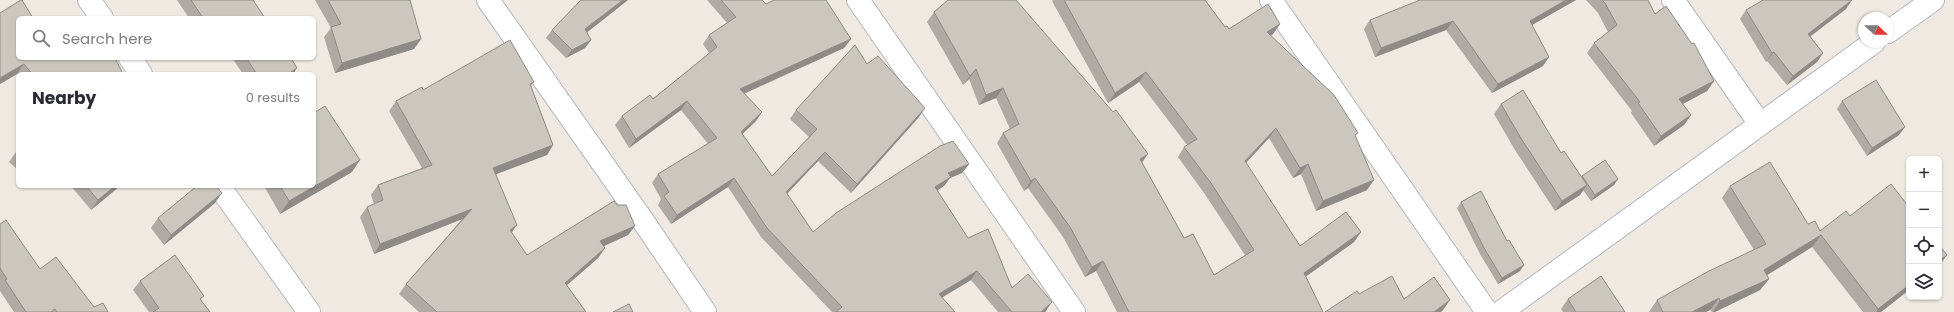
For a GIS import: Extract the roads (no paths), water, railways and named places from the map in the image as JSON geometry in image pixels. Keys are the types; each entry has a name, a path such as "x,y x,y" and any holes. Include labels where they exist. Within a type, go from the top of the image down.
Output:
{"street":[{"path":"89,0 101,16"},
{"path":"488,0 705,312"},
{"path":"858,0 1074,312"},
{"path":"1271,0 1487,312"},
{"path":"1673,0 1760,124"},
{"path":"1894,28 1933,0"},
{"path":"1501,312 1866,48"},
{"path":"131,60 140,72"},
{"path":"220,188 309,312"}]}
